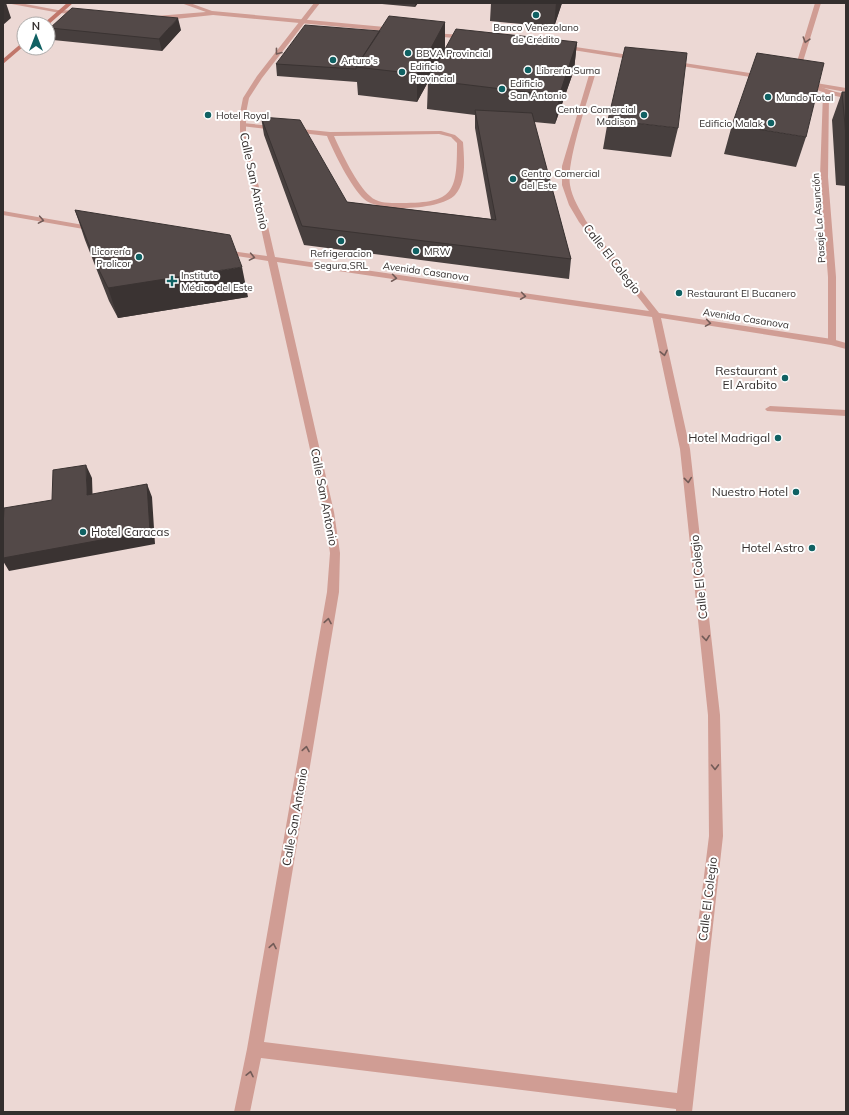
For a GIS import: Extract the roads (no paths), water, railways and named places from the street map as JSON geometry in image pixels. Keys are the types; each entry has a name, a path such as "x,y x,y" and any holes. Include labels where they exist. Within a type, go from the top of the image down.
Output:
{"main road":[{"path":"55,16 70,3"},
{"path":"3,62 16,50"}],"street":[{"path":"9,3 60,11 92,13"},
{"path":"184,3 213,13"},
{"name":"Calle San Antonio","path":"242,1112 255,1050 333,592 335,553 329,512 242,125 246,98 259,77 317,3"},
{"path":"818,3 798,68 807,83 826,93 846,96"},
{"path":"152,17 166,18 213,13 403,31"},
{"path":"426,34 473,38"},
{"path":"558,47 644,59"},
{"path":"667,62 768,77"},
{"name":"Calle El Colegio","path":"592,75 566,166 566,185 573,205 583,222 656,315 684,449 714,715 716,836 684,1107"},
{"path":"799,82 846,90"},
{"name":"Pasaje La Asunción","path":"826,93 824,177 832,277 832,342"},
{"path":"242,125 330,134 409,131 439,132 453,136 460,142 457,184 450,198 442,203 429,205 382,204 370,201 339,156 330,134"},
{"path":"3,213 102,230"},
{"name":"Avenida Casanova","path":"217,251 656,315 832,342 846,346"},
{"path":"770,409 846,413"},
{"path":"255,1050 684,1107"}],"place":[{"name":"Banco Venezolano de Crédito","path":"536,15"},
{"name":"BBVA Provincial","path":"408,53"},
{"name":"Arturo's","path":"333,60"},
{"name":"Librería Suma","path":"528,70"},
{"name":"Edificio Provincial","path":"402,72"},
{"name":"Edificio San Antonio","path":"502,89"},
{"name":"Mundo Total","path":"768,97"},
{"name":"Hotel Royal","path":"208,115"},
{"name":"Centro Comercial Madison","path":"644,115"},
{"name":"Edificio Malak","path":"771,123"},
{"name":"Centro Comercial del Este","path":"513,179"},
{"name":"Refrigeracion Segura,SRL","path":"341,241"},
{"name":"MRW","path":"416,251"},
{"name":"Licorería Prolicor","path":"139,257"},
{"name":"Instituto Médico del Este","path":"172,281"},
{"name":"Restaurant El Bucanero","path":"679,293"},
{"name":"Restaurant El Arabito","path":"785,378"},
{"name":"Hotel Madrigal","path":"778,438"},
{"name":"Nuestro Hotel","path":"796,492"},
{"name":"Hotel Caracas","path":"83,532"},
{"name":"Hotel Astro","path":"812,548"}]}
